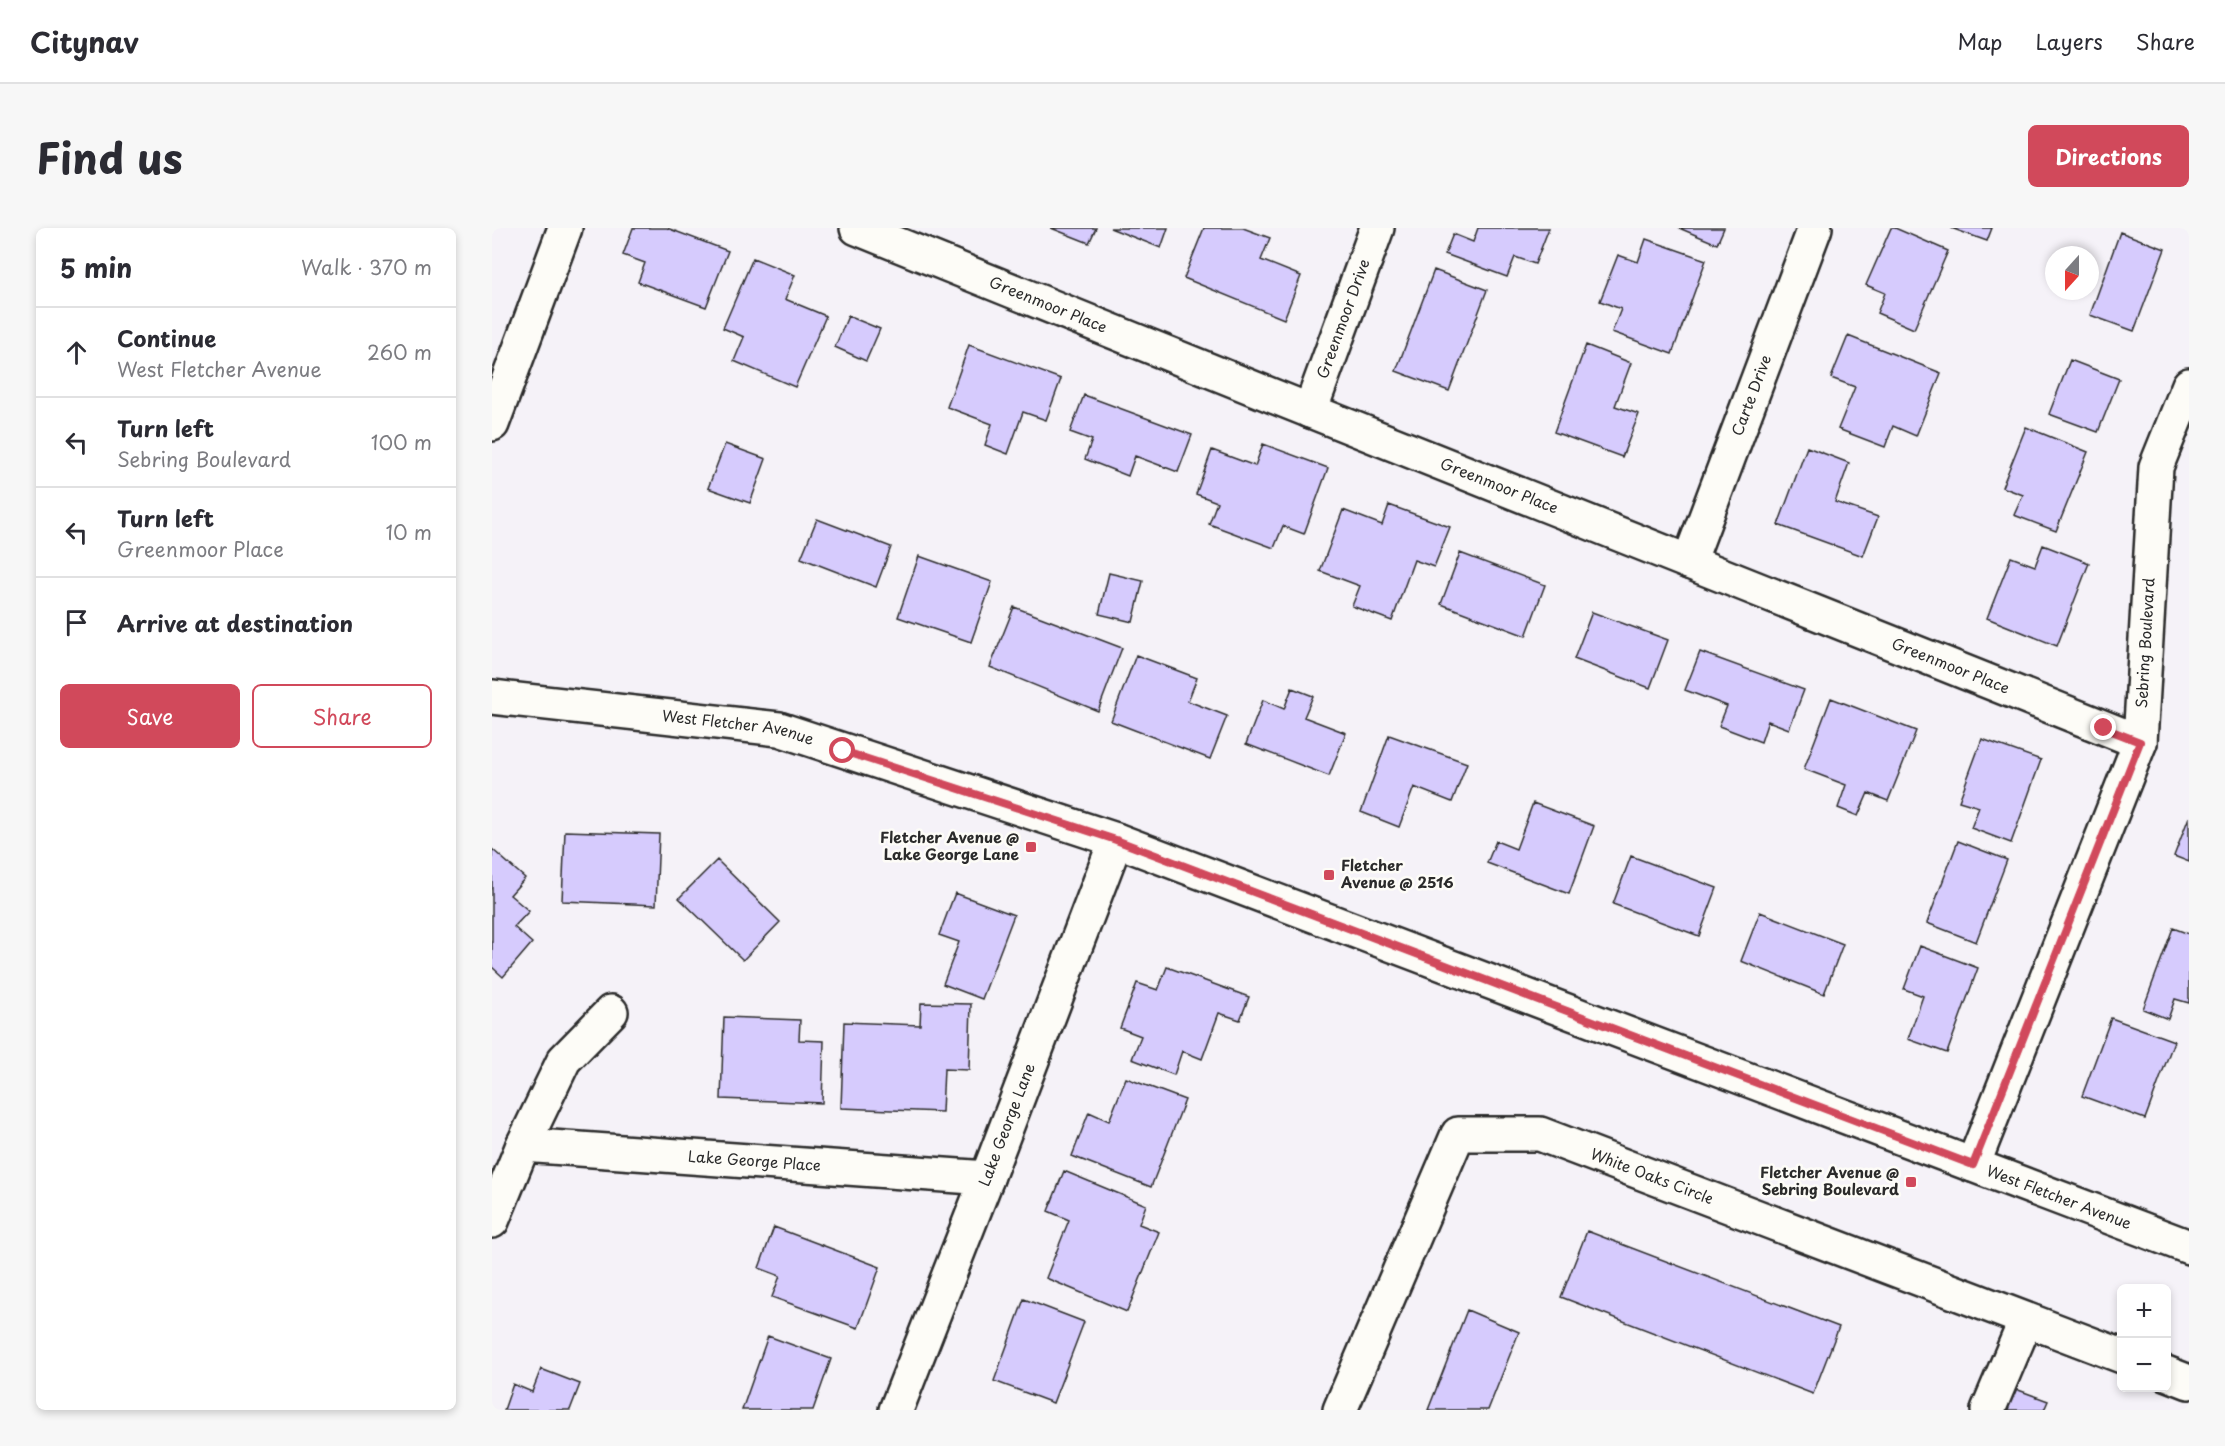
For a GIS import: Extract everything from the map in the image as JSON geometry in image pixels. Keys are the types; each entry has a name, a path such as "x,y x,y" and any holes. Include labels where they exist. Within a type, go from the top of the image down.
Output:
{"street":[{"path":"492,424 565,228"},
{"name":"Greenmoor Place","path":"857,228 2140,742"},
{"name":"Greenmoor Drive","path":"1310,411 1377,228"},
{"name":"Carte Drive","path":"1689,562 1815,228"},
{"name":"Sebring Boulevard","path":"1973,1165 2140,742 2156,467 2189,385"},
{"name":"West Fletcher Avenue","path":"492,697 779,729 1116,840 2189,1247"},
{"name":"Lake George Lane","path":"896,1410 1116,840"},
{"path":"492,1221 523,1145 564,1060 611,1012"},
{"name":"White Oaks Circle","path":"1340,1410 1458,1134 1540,1134 2117,1354"},
{"name":"Lake George Place","path":"523,1145 987,1178"},
{"path":"1988,1410 2026,1320"},
{"path":"2171,1375 2189,1382"}],"building":[{"path":"633,228 667,228 728,251 706,307 638,282 645,263 623,255"},
{"path":"1051,228 1096,228 1089,243"},
{"path":"1110,228 1168,228 1161,248"},
{"path":"1204,228 1243,228 1270,238 1261,260 1301,276 1284,319 1184,278"},
{"path":"1478,228 1549,228 1535,264 1515,257 1507,277 1445,254 1453,234 1473,242"},
{"path":"1679,228 1724,228 1717,244"},
{"path":"1891,228 1948,251 1914,329 1877,313 1885,293 1866,285"},
{"path":"1951,228 1992,228 1987,241"},
{"path":"2120,232 2165,249 2134,331 2090,315 2095,300 2099,300 2099,290"},
{"path":"1646,239 1706,260 1672,354 1612,332 1621,309 1600,301 1618,255 1638,262"},
{"path":"753,258 795,275 785,299 826,316 795,387 734,361 744,337 723,328"},
{"path":"1434,270 1487,290 1449,391 1396,371"},
{"path":"848,316 880,329 866,361 835,347"},
{"path":"1848,336 1941,373 1916,436 1893,426 1885,447 1838,429 1855,387 1831,378"},
{"path":"969,345 1061,379 1046,420 1023,412 1008,454 985,445 992,424 947,407"},
{"path":"1586,345 1631,363 1615,406 1639,414 1622,457 1554,432"},
{"path":"2070,360 2119,379 2098,432 2049,414"},
{"path":"1084,395 1192,435 1178,472 1135,456 1128,476 1085,459 1092,440 1070,432"},
{"path":"2026,427 2088,452 2056,531 2014,515 2023,495 2002,487"},
{"path":"725,444 766,459 750,503 708,488"},
{"path":"1263,444 1328,468 1304,534 1283,526 1274,548 1209,524 1217,502 1196,494 1212,450 1255,466"},
{"path":"1807,447 1849,463 1835,502 1878,517 1863,556 1778,525"},
{"path":"1389,505 1450,527 1434,567 1414,560 1392,621 1352,606 1360,586 1320,571 1343,510 1382,525"},
{"path":"817,519 891,547 876,587 801,558"},
{"path":"2043,545 2089,563 2057,646 1987,618 2011,557 2035,566"},
{"path":"1460,553 1545,585 1526,636 1441,604"},
{"path":"919,556 992,582 971,642 898,617"},
{"path":"1109,573 1143,581 1133,622 1099,614"},
{"path":"1014,607 1122,648 1098,711 990,667"},
{"path":"1592,612 1668,640 1650,688 1574,659"},
{"path":"1700,652 1804,690 1789,729 1768,721 1761,742 1719,726 1727,706 1685,690"},
{"path":"1136,655 1197,678 1188,701 1227,716 1210,759 1111,721"},
{"path":"1292,688 1313,696 1304,717 1346,733 1329,776 1246,744 1263,700 1284,709"},
{"path":"1831,698 1916,731 1888,801 1868,793 1858,816 1838,808 1846,785 1804,769"},
{"path":"1389,735 1467,763 1452,802 1414,787 1399,827 1361,812"},
{"path":"1982,739 2041,760 2011,843 1971,828 1979,807 1959,801"},
{"path":"1533,803 1594,826 1569,894 1487,863 1496,841 1516,849"},
{"path":"2189,817 2189,862 2174,856"},
{"path":"565,831 659,834 656,905 562,901"},
{"path":"1958,841 2007,860 1976,942 1927,923"},
{"path":"492,849 525,878 510,895 529,911 514,927 532,943 503,977 492,967"},
{"path":"1631,856 1717,888 1699,936 1613,904"},
{"path":"717,860 780,922 743,960 679,898"},
{"path":"955,893 1014,915 982,999 943,984 959,942 939,935"},
{"path":"1760,912 1843,944 1824,994 1741,961"},
{"path":"2173,928 2189,934 2189,1003 2175,999 2168,1019 2143,1009"},
{"path":"1920,946 1978,968 1947,1053 1908,1039 1923,996 1904,989"},
{"path":"1167,967 1249,997 1240,1020 1219,1013 1202,1059 1182,1051 1174,1075 1132,1059 1141,1036 1120,1028 1137,983 1158,990"},
{"path":"921,1003 971,1004 969,1070 944,1069 942,1112 841,1108 844,1022 920,1025"},
{"path":"724,1017 800,1020 799,1040 824,1041 822,1103 721,1099"},
{"path":"2111,1018 2174,1041 2145,1119 2082,1096"},
{"path":"1126,1078 1185,1100 1151,1187 1072,1156 1089,1112 1109,1121"},
{"path":"1064,1171 1146,1205 1139,1224 1159,1232 1127,1312 1046,1278 1069,1220 1048,1211"},
{"path":"774,1227 880,1267 858,1328 772,1297 780,1276 759,1268"},
{"path":"1587,1231 1839,1327 1813,1394 1561,1297"},
{"path":"1024,1299 1084,1322 1053,1403 994,1381"},
{"path":"1467,1310 1519,1332 1488,1410 1428,1410"},
{"path":"768,1336 831,1359 813,1410 742,1410"},
{"path":"541,1369 580,1384 570,1410 504,1410 513,1384 532,1392"},
{"path":"2013,1388 2048,1401 2044,1410 2005,1410"}],"place":[{"name":"Fletcher Avenue @ Lake George Lane","path":"1031,847"},
{"name":"Fletcher Avenue @ 2516","path":"1329,875"},
{"name":"Fletcher Avenue @ Sebring Boulevard","path":"1911,1182"}],"route":[{"path":"843,751 1116,840 1973,1165 2140,742 2104,728"}]}
